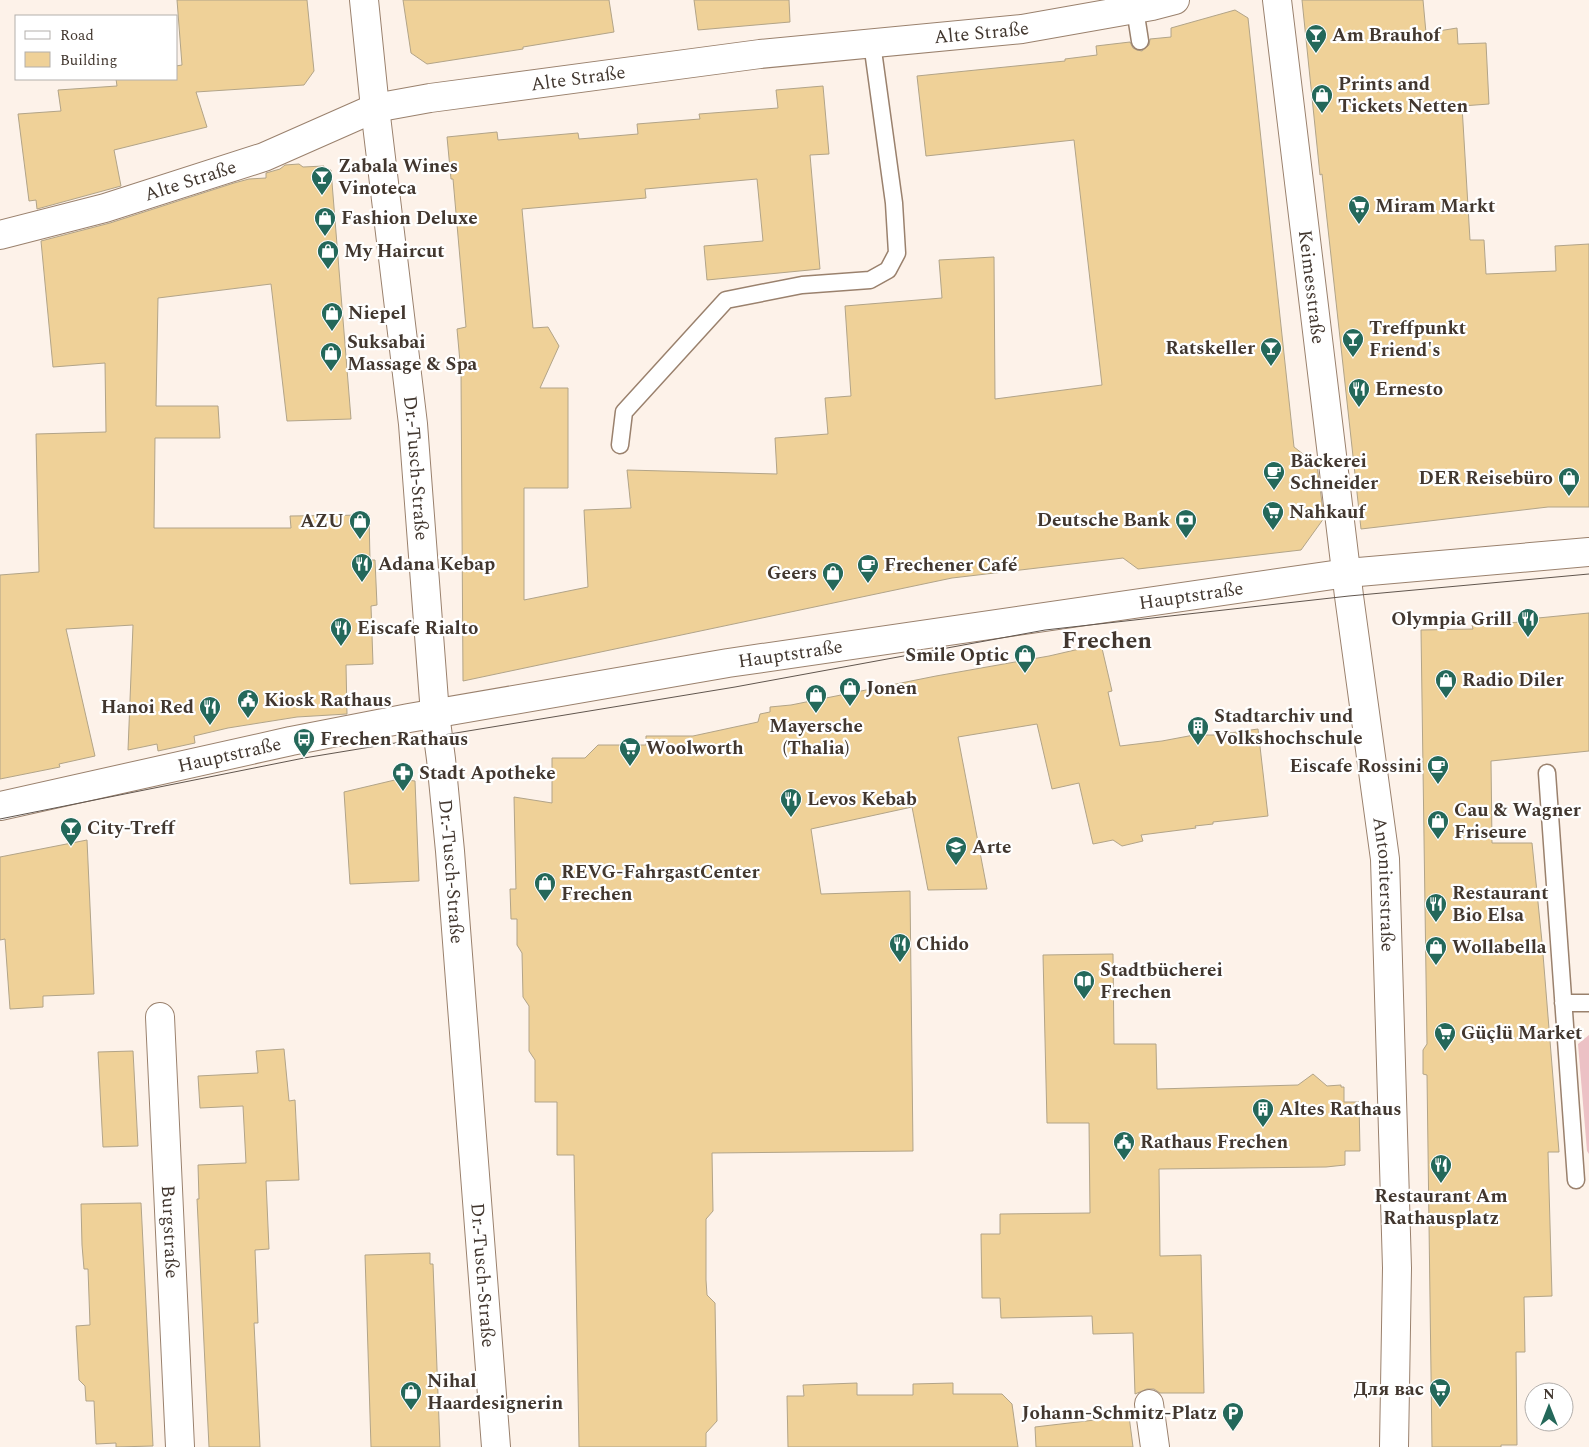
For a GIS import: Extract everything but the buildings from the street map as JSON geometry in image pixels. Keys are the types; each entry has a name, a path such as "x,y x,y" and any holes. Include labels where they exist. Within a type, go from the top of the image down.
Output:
{"street":[{"name":"Dr.-Tusch-Straße","path":"364,0 413,424 435,714 449,833 496,1447"},
{"name":"Alte Straße","path":"0,235 105,208 264,157 375,108 430,98 731,58 1022,29 1175,0"},
{"name":"Keimesstraße","path":"1277,0 1347,573"},
{"name":"Hauptstraße","path":"0,806 291,741 728,663 1347,573 1589,552"},
{"name":"Antoniterstraße","path":"1347,573 1385,859 1397,1268 1394,1447"},
{"name":"Burgstraße","path":"160,1017 180,1447"},
{"path":"1149,1404 1155,1447"}],"lane":[{"path":"1135,9 1140,40"},
{"path":"620,445 624,412 726,300 802,284 870,280 888,270 897,253 894,203 872,43"},
{"path":"1547,773 1576,1180"},
{"path":"1564,1003 1589,1003"}],"shaded area":[{"path":"1589,1035 1589,1154 1587,1151 1578,1044"}],"tram line":[{"path":"0,819 304,758 735,687 1045,630 1349,596 1589,574"}],"place":[{"name":"Am Brauhof","path":"1316,54"},
{"name":"Prints and Tickets Netten","path":"1322,114"},
{"name":"Zabala Wines Vinoteca","path":"322,196"},
{"name":"Miram Markt","path":"1359,225"},
{"name":"Fashion Deluxe","path":"325,237"},
{"name":"My Haircut","path":"328,270"},
{"name":"Niepel","path":"332,332"},
{"name":"Treffpunkt Friend's","path":"1353,358"},
{"name":"Ratskeller","path":"1271,367"},
{"name":"Suksabai Massage & Spa","path":"331,372"},
{"name":"Ernesto","path":"1359,408"},
{"name":"Bäckerei Schneider","path":"1274,491"},
{"name":"DER Reisebüro","path":"1569,497"},
{"name":"Nahkauf","path":"1273,531"},
{"name":"Deutsche Bank","path":"1186,539"},
{"name":"AZU","path":"360,540"},
{"name":"Adana Kebap","path":"362,583"},
{"name":"Frechener Café","path":"868,584"},
{"name":"Geers","path":"833,592"},
{"name":"Olympia Grill","path":"1528,638"},
{"name":"Eiscafe Rialto","path":"341,647"},
{"name":"Smile Optic","path":"1025,674"},
{"name":"Radio Diler","path":"1446,699"},
{"name":"Jonen","path":"850,707"},
{"name":"Mayersche (Thalia)","path":"816,714"},
{"name":"Kiosk Rathaus","path":"248,719"},
{"name":"Hanoi Red","path":"210,726"},
{"name":"Stadtarchiv und Volkshochschule","path":"1198,746"},
{"name":"Frechen Rathaus","path":"304,758"},
{"name":"Woolworth","path":"630,767"},
{"name":"Eiscafe Rossini","path":"1438,785"},
{"name":"Stadt Apotheke","path":"403,792"},
{"name":"Levos Kebab","path":"791,818"},
{"name":"Cau & Wagner Friseure","path":"1438,840"},
{"name":"City-Treff","path":"71,847"},
{"name":"Arte","path":"956,866"},
{"name":"REVG-FahrgastCenter Frechen","path":"545,902"},
{"name":"Restaurant Bio Elsa","path":"1436,923"},
{"name":"Chido","path":"900,963"},
{"name":"Wollabella","path":"1436,966"},
{"name":"Stadtbücherei Frechen","path":"1084,1000"},
{"name":"Güçlü Market","path":"1445,1052"},
{"name":"Altes Rathaus","path":"1263,1128"},
{"name":"Rathaus Frechen","path":"1124,1161"},
{"name":"Restaurant Am Rathausplatz","path":"1441,1184"},
{"name":"Для вас","path":"1440,1408"},
{"name":"Nihal Haardesignerin","path":"411,1411"},
{"name":"Johann-Schmitz-Platz","path":"1233,1432"}],"district":[{"name":"Frechen","path":"1107,641"}]}
